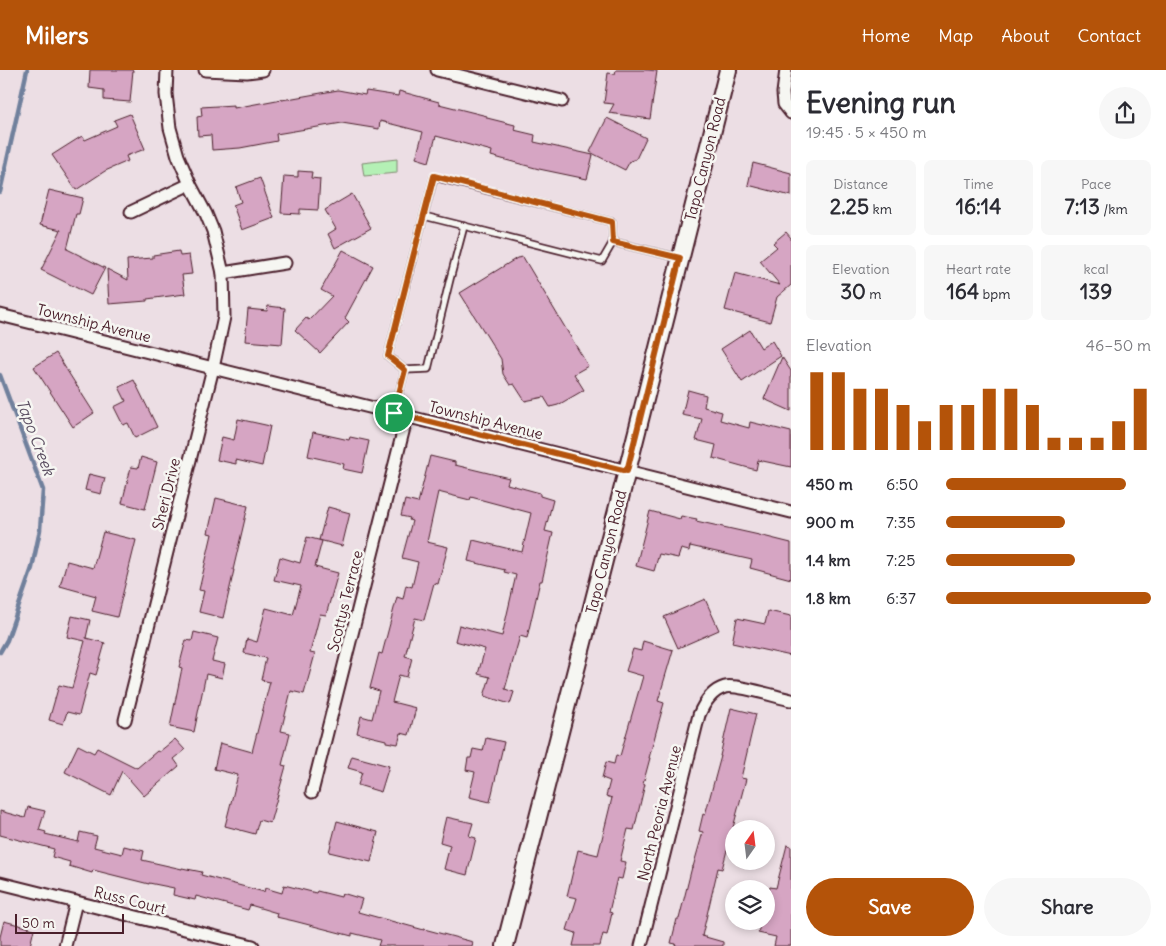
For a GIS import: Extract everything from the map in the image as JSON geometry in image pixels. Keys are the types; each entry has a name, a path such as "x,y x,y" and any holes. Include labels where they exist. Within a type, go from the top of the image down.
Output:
{"main road":[{"name":"Tapo Canyon Road","path":"505,946 728,70"}],"street":[{"name":"Sheri Drive","path":"125,720 224,317 223,273 213,232 178,156 170,128 166,94 167,70"},
{"path":"205,70 221,72 263,70"},
{"path":"437,70 562,101"},
{"path":"786,70 783,93 784,104 791,113"},
{"path":"131,212 190,184"},
{"path":"223,273 285,263"},
{"name":"Township Avenue","path":"0,315 791,512"},
{"name":"Scottys Terrace","path":"312,792 407,416"},
{"name":"North Peoria Avenue","path":"641,946 699,715 704,702 714,693 725,687 738,687 791,700"},
{"name":"Russ Court","path":"0,883 253,946"},
{"path":"65,946 76,902"}],"lane":[{"path":"424,216 464,226 602,261 613,242 612,222 434,176 388,356 405,370 428,369 464,226"},
{"path":"613,242 680,258"},
{"path":"394,413 405,370"}],"green space":[{"path":"397,159 397,173 364,176 362,163"}],"building":[{"path":"90,70 133,70 130,102 104,100 104,90 89,88"},
{"path":"616,70 657,71 650,119 609,113 614,104 604,103 608,73 615,74"},
{"path":"338,90 365,95 366,91 398,96 399,91 515,125 514,130 535,135 534,142 593,155 587,179 491,156 492,151 436,136 429,162 416,158 423,132 380,121 379,129 342,123 276,134 277,141 240,148 212,150 211,135 198,136 197,117 202,116 201,107 234,105 234,108"},
{"path":"130,114 145,149 126,156 128,161 105,171 76,190 52,155 82,136 85,140 117,126 114,120"},
{"path":"607,118 646,138 636,159 630,161 625,170 590,152"},
{"path":"753,163 791,173 791,196 748,185"},
{"path":"298,171 312,172 311,178 320,179 318,210 300,209 300,214 281,213 284,176 298,177"},
{"path":"260,178 274,218 242,230 233,205 241,202 236,187"},
{"path":"49,190 83,198 79,214 76,214 67,249 105,268 91,295 41,270 61,230 40,225"},
{"path":"352,194 371,228 335,248 328,234 336,229 325,210"},
{"path":"786,232 791,238 791,285 777,297 770,322 725,310 735,273 780,285 760,261 777,247 773,243"},
{"path":"343,250 373,266 345,318 349,322 320,353 295,330 306,318 309,320 332,296 321,290"},
{"path":"179,251 180,256 189,255 192,274 182,275 185,294 147,299 147,301 109,304 107,269 128,280 127,260 153,258 153,255"},
{"path":"523,257 588,366 574,374 584,390 558,405 550,407 544,397 525,401 514,384 510,385 503,374 501,359 460,293 517,258"},
{"path":"268,306 285,308 282,344 245,341 248,309 267,311"},
{"path":"750,330 761,348 772,341 781,356 742,382 721,349"},
{"path":"56,353 94,413 73,427 34,367"},
{"path":"782,357 791,371 791,411 764,399"},
{"path":"134,380 157,427 135,438 128,423 123,425 114,407 126,401 119,387"},
{"path":"688,390 706,395 704,407 722,412 720,420 749,428 750,422 791,432 791,467 758,460 756,470 713,458 716,445 696,440 702,419 682,415"},
{"path":"238,419 270,426 262,466 236,460 236,464 217,460 222,437 234,440"},
{"path":"313,432 349,440 350,437 369,441 362,473 343,469 344,464 308,456"},
{"path":"430,456 455,462 455,465 509,478 507,484 540,493 540,496 553,500 545,531 553,533 527,638 520,636 505,689 514,692 510,704 484,696 490,677 478,674 485,649 455,641 459,625 502,636 516,575 504,572 505,570 468,561 473,540 522,552 531,513 471,497 470,500 438,492 427,542 448,547 438,584 434,583 424,620 415,618 405,656 412,658 407,677 399,675 392,702 416,708 409,735 401,733 398,744 357,733 361,716 372,719 379,691 370,688 379,653 382,654 397,597 403,599 406,585 412,587 418,562 402,558 412,521 409,520 410,518 401,516 405,500 418,503"},
{"path":"141,457 157,462 145,509 122,503 131,467 138,468"},
{"path":"89,474 105,478 101,494 85,490"},
{"path":"216,498 248,506 223,618 199,612 204,591 199,590 212,534 208,533"},
{"path":"328,507 350,513 342,546 319,540"},
{"path":"650,511 680,519 681,516 697,519 696,521 791,543 791,579 750,568 752,560 690,546 689,551 681,549 678,558 659,554 654,571 636,566"},
{"path":"103,532 136,540 117,617 92,611 96,596 60,586 67,561 93,568"},
{"path":"307,537 322,541 315,567 338,573 326,615 320,614 310,653 315,654 304,694 291,691 281,731 290,733 282,765 286,766 270,823 259,820 255,834 225,826 238,775 214,769 220,743 252,752 270,682 261,680 266,658 244,653 247,639 257,642 266,608 293,615 301,586 274,580 280,557 300,563"},
{"path":"705,599 719,630 678,648 664,617"},
{"path":"768,611 791,616 791,656 732,643 737,618 765,624"},
{"path":"72,616 90,620 86,638 105,643 96,675 90,673 79,715 67,712 63,724 49,720 59,685 72,688 85,641 67,637"},
{"path":"194,632 218,638 212,661 225,664 222,678 206,674 194,732 170,727 182,668 179,667 186,640 192,641"},
{"path":"643,641 673,650 658,701 664,703 649,758 634,830 628,829 620,861 626,862 622,879 617,878 609,912 612,913 607,935 603,934 600,946 573,946 576,933 567,930 577,898 567,896 578,850 598,855 612,798 606,796 610,781 602,778 606,762 614,764 616,755 620,756 643,676 626,671 633,649 641,651"},
{"path":"731,708 756,714 741,778 746,779 735,820 725,820 725,858 722,869 718,868 702,936 723,942 723,946 675,946 676,944 671,943 703,832 699,831"},
{"path":"486,738 504,742 490,802 469,797 475,772 466,770 468,758 471,758 473,749 483,751"},
{"path":"175,739 185,750 174,759 179,766 144,796 122,771 111,795 65,772 78,745 94,753 97,748 137,768"},
{"path":"352,756 389,766 381,792 358,785 362,772 348,768"},
{"path":"28,807 45,811 39,830 46,832 45,834 78,842 80,832 97,836 94,847 122,854 124,846 144,851 142,860 202,872 201,875 264,892 265,888 282,893 284,885 341,897 342,893 362,899 358,912 473,942 472,946 378,946 380,940 352,933 352,936 276,917 277,913 250,905 248,910 196,896 195,900 173,895 174,888 149,884 93,870 92,873 69,866 70,862 52,857 54,849 0,835 0,811 25,818"},
{"path":"446,817 473,823 469,836 476,838 467,875 444,869 450,845 440,842"},
{"path":"337,821 378,832 371,862 329,852"},
{"path":"787,845 791,846 791,946 774,946 776,937 758,933 759,930 775,930 776,888"},
{"path":"4,921 34,929 30,946 0,946"}],"waterway":[{"name":"Tapo Creek","path":"0,192 27,70"},
{"name":"Tapo Creek","path":"0,375 43,490 40,530 32,568 7,640 0,652"}],"route":[{"path":"434,176 612,222 613,242 680,258 627,471 394,413 405,370 388,356 434,176"}]}
